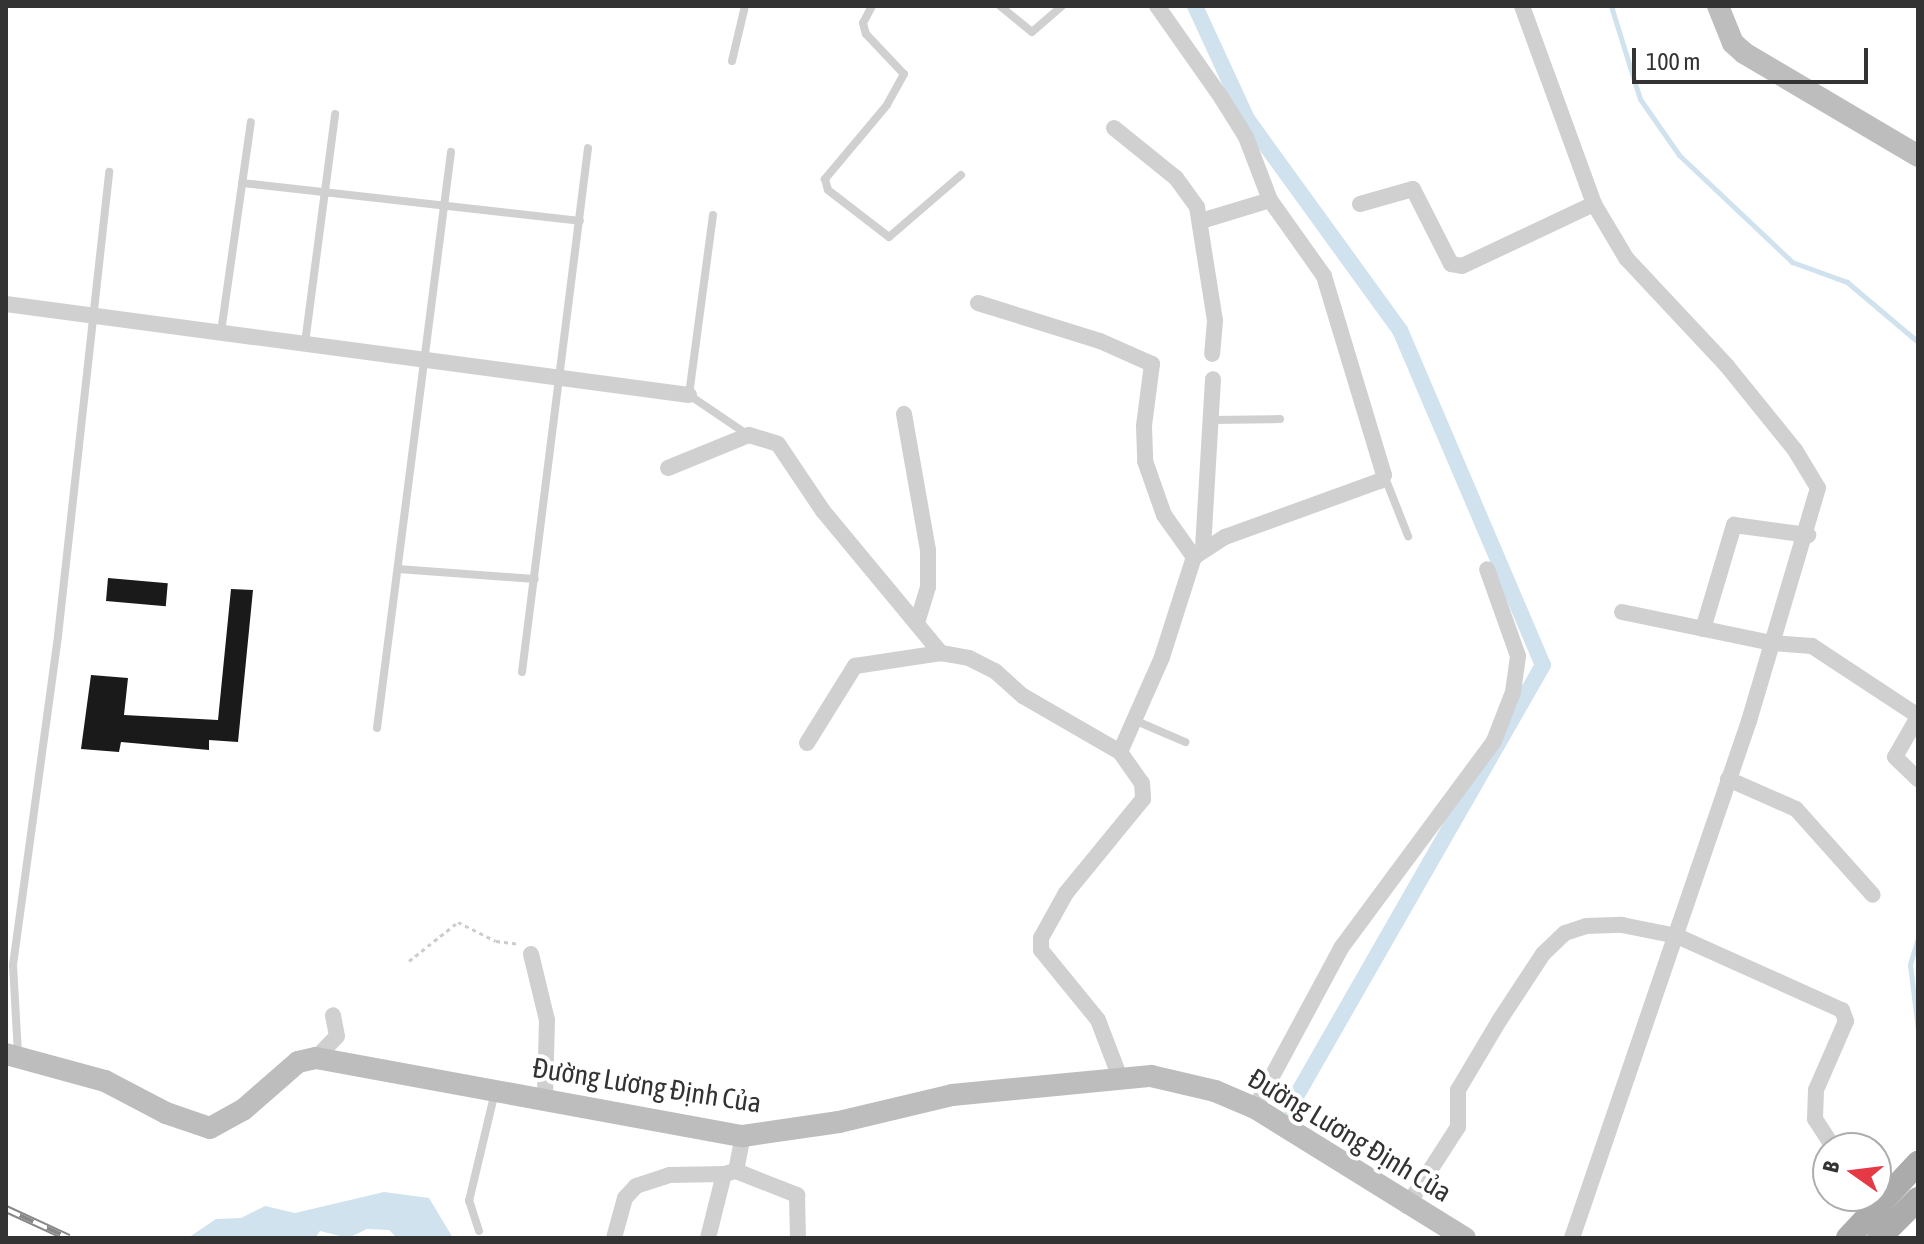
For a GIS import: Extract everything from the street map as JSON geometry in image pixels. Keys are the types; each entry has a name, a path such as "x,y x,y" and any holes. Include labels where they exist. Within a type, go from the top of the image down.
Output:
{"main road":[{"path":"1892,1182 1918,1163"},
{"path":"1879,1238 1918,1199"},
{"path":"1848,1235 1865,1212"}],"street":[{"path":"1157,6 1246,137 1270,200 1324,276 1384,475 1380,481 1298,508 1199,552"},
{"path":"1522,6 1594,204 1626,258 1727,366 1795,450 1818,488 1808,535 1677,936 1572,1238"},
{"path":"1718,6 1733,43 1744,53 1918,156"},
{"path":"1114,128 1176,178 1197,207 1215,321 1212,354"},
{"path":"1360,204 1413,189 1451,264 1462,266 1594,204"},
{"path":"1201,221 1270,200"},
{"path":"978,303 1100,341 1152,364 1144,426 1145,461 1164,515 1199,552"},
{"path":"6,304 689,395"},
{"path":"1120,752 1162,657 1199,552 1213,379"},
{"path":"904,414 928,550 928,587 918,620"},
{"path":"668,468 749,435 778,444 823,511 918,620 941,653"},
{"path":"1703,629 1734,525 1808,535"},
{"path":"1255,1108 1341,948 1494,741 1513,692 1518,656 1487,569"},
{"path":"1622,612 1772,643 1812,646 1918,717 1895,757 1918,779"},
{"path":"807,743 855,666 941,653 969,658 995,671 1023,696 1120,752 1142,783 1143,799 1066,893 1041,938 1041,950 1088,1004 1109,1042 1120,1078"},
{"path":"1728,779 1796,809 1873,895"},
{"path":"1407,1206 1458,1127 1458,1090 1470,1066 1543,954 1565,933 1586,926 1622,925 1677,936 1842,1010 1846,1021 1816,1090 1815,1119 1824,1132"},
{"path":"531,954 547,1020 545,1099"},
{"path":"12,1054 105,1081 166,1113 210,1128 243,1110 287,1069 316,1058 337,1036 333,1015"},
{"name":"Đường Lương Định Của","path":"316,1058 743,1136 839,1122 952,1095 1120,1078 1174,1080 1255,1108 1407,1206 1465,1238"},
{"path":"708,1238 743,1136"},
{"path":"614,1238 625,1198 636,1186 669,1175 730,1172 797,1195 798,1238"},
{"path":"1892,1238 1918,1210"}],"lane":[{"path":"732,61 745,6"},
{"path":"872,6 863,23 866,34 904,74 887,105 825,179 828,190 889,237 961,175"},
{"path":"1000,6 1032,32 1062,6"},
{"path":"305,344 335,114"},
{"path":"221,332 251,122"},
{"path":"522,672 562,378 588,148"},
{"path":"377,728 451,152"},
{"path":"12,1054 13,965 58,636 109,172"},
{"path":"242,183 580,221"},
{"path":"713,215 689,395 749,435"},
{"path":"1212,420 1280,419"},
{"path":"1384,475 1408,536"},
{"path":"398,569 535,579"},
{"path":"1134,720 1185,742"},
{"path":"479,1231 469,1201 495,1092"}],"path":[{"path":"409,961 458,922 496,941 524,945 531,954"}],"water":[{"path":"384,1192 429,1198 453,1238 397,1238 389,1230 367,1229 348,1238 320,1231 315,1238 188,1238 216,1219 241,1218 265,1206 295,1213"}],"building":[{"path":"108,578 168,583 166,606 106,601"},
{"path":"231,589 253,590 238,742 209,740 209,750 121,742 119,752 81,749 91,675 128,678 124,715 218,720"}],"waterway":[{"path":"1195,6 1247,119 1400,330 1543,665 1290,1107"},
{"path":"1611,6 1640,99 1679,155 1792,262 1847,282 1918,342"},
{"path":"1918,938 1910,965 1918,1029"}],"railway":[{"path":"6,1209 69,1238"}]}
